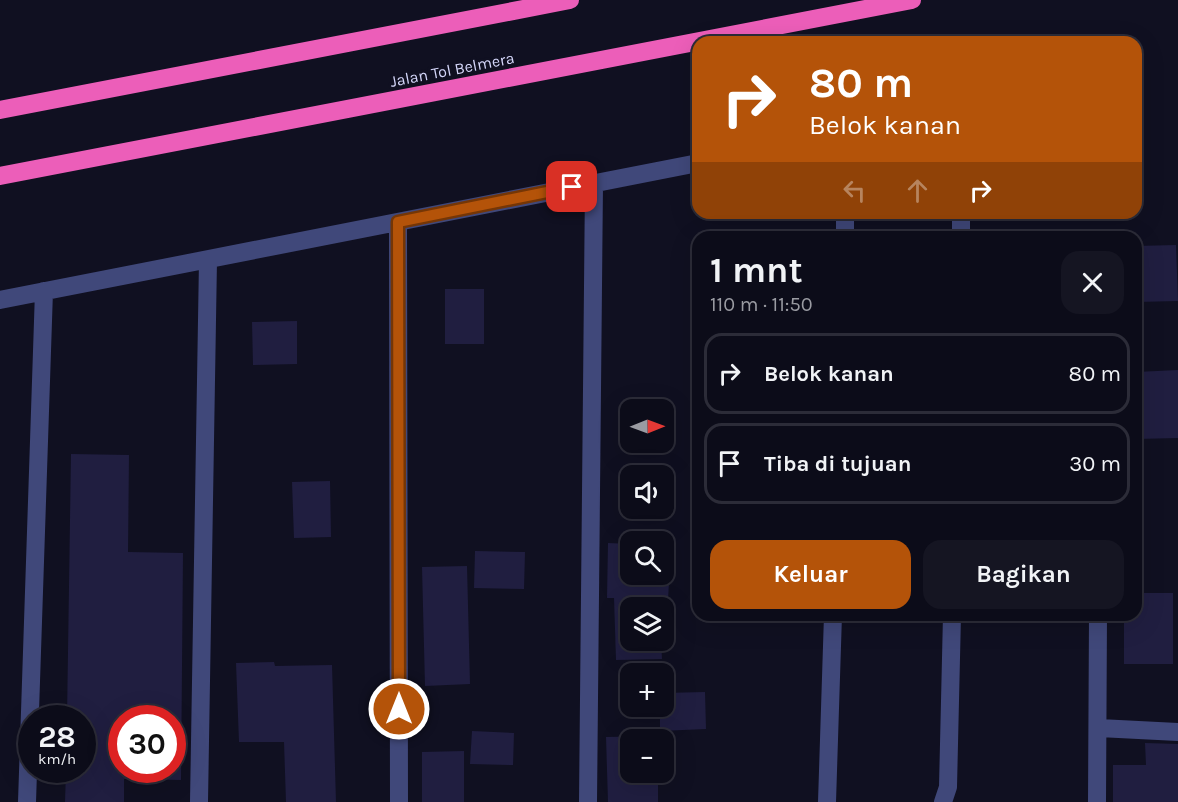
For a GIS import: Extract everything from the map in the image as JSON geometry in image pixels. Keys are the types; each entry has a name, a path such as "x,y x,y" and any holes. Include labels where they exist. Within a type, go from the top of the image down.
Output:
{"highway":[{"path":"0,110 570,0"},
{"name":"Jalan Tol Belmera","path":"725,36 912,0"},
{"name":"Jalan Tol Belmera","path":"0,176 692,42"}],"street":[{"path":"0,300 692,164"},
{"path":"588,802 594,183"},
{"path":"398,222 399,802"},
{"path":"199,802 208,260"},
{"path":"27,802 44,291"},
{"path":"827,802 833,621"},
{"path":"943,802 948,787 952,621"},
{"path":"1097,802 1098,621"},
{"path":"1099,728 1178,732"}],"building":[{"path":"1176,245 1178,301 1142,302 1142,246"},
{"path":"445,289 484,289 484,344 445,344"},
{"path":"297,321 297,364 253,365 252,322"},
{"path":"1178,370 1178,438 1142,439 1142,372"},
{"path":"71,454 129,455 128,552 183,553 182,705 108,705 108,783 124,783 124,802 65,802 66,783 96,783 96,705 67,705"},
{"path":"330,481 331,537 294,538 292,482"},
{"path":"608,543 620,544 620,585 669,585 668,597 620,597 620,651 662,651 662,659 616,660 614,598 607,598"},
{"path":"475,551 525,552 524,589 474,588"},
{"path":"467,566 470,684 425,686 422,567"},
{"path":"1142,593 1173,593 1173,664 1124,664 1124,621 1142,621"},
{"path":"274,662 275,666 332,665 336,802 286,802 284,742 239,742 236,663"},
{"path":"705,692 706,729 660,729 660,717 674,717 674,693"},
{"path":"472,731 514,733 513,765 470,764"},
{"path":"606,737 620,737 620,783 658,783 658,802 608,802"},
{"path":"1145,743 1178,744 1178,802 1113,802 1113,765 1146,765"},
{"path":"464,751 464,802 422,802 422,752"}],"route":[{"path":"399,709 398,222 572,187"}]}
